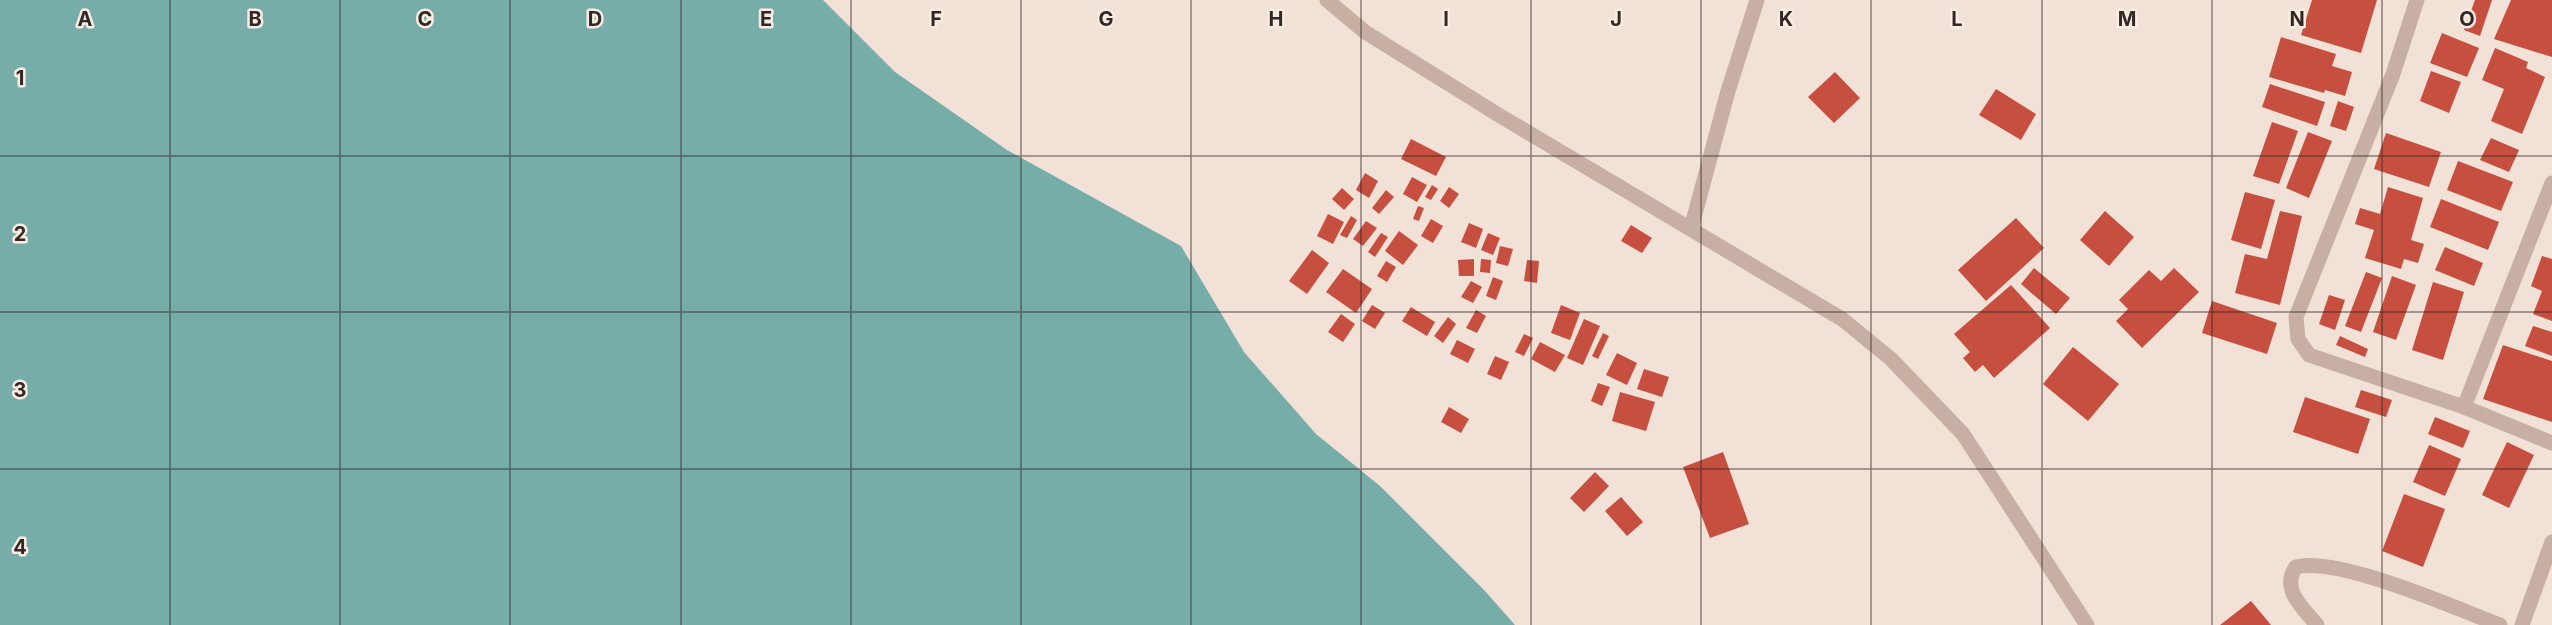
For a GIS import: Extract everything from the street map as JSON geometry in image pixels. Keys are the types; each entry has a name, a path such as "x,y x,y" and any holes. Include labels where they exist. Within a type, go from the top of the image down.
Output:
{"street":[{"path":"1327,0 1365,32 1512,123 1842,319 1891,359 1963,434 2087,625"},
{"path":"1691,229 1728,91 1757,0"},
{"path":"2417,0 2393,74 2296,317 2298,339 2309,355 2464,407 2552,443"},
{"path":"2464,407 2552,183"},
{"path":"2522,625 2552,542"},
{"path":"2317,625 2292,594 2289,582 2296,567 2307,565 2336,567 2500,625"}],"water":[{"path":"0,0 823,0 895,72 1007,150 1181,246 1244,352 1316,434 1380,486 1485,591 1515,625 0,625"}],"building":[{"path":"2312,0 2377,0 2361,53 2301,35"},
{"path":"2475,0 2492,0 2480,36 2464,30"},
{"path":"2511,0 2552,0 2552,57 2494,39"},
{"path":"2442,33 2479,48 2467,77 2430,63"},
{"path":"2281,37 2336,54 2332,66 2352,72 2345,96 2325,90 2324,93 2269,77"},
{"path":"2495,48 2528,62 2526,68 2545,77 2522,134 2491,121 2504,89 2482,80"},
{"path":"2431,71 2461,82 2449,113 2420,101"},
{"path":"1835,72 1860,98 1834,123 1808,97"},
{"path":"2270,84 2325,102 2317,126 2262,107"},
{"path":"1996,89 2036,114 2021,140 1979,115"},
{"path":"2338,101 2354,107 2346,131 2330,126"},
{"path":"2272,122 2298,131 2279,184 2253,176"},
{"path":"2308,132 2332,141 2309,198 2286,188"},
{"path":"2386,133 2441,152 2429,187 2374,169"},
{"path":"2491,138 2519,150 2509,172 2480,160"},
{"path":"1411,139 1446,157 1436,176 1401,159"},
{"path":"2458,161 2513,182 2501,211 2447,190"},
{"path":"1365,173 1378,181 1369,198 1356,190"},
{"path":"1412,177 1427,185 1417,202 1403,194"},
{"path":"1432,185 1438,189 1431,200 1425,197"},
{"path":"1449,187 1459,194 1449,208 1440,201"},
{"path":"2388,187 2423,198 2411,240 2424,244 2418,263 2404,259 2401,269 2365,258 2374,230 2355,224 2360,208 2380,214"},
{"path":"1342,188 1354,199 1344,210 1332,199"},
{"path":"1386,190 1394,197 1379,214 1372,208"},
{"path":"2245,192 2275,200 2261,249 2231,240"},
{"path":"2441,199 2499,222 2488,250 2430,227"},
{"path":"1418,206 1424,208 1419,221 1413,219"},
{"path":"2105,211 2134,237 2109,266 2080,240"},
{"path":"2280,211 2302,216 2280,305 2235,293 2245,254 2267,259"},
{"path":"1328,214 1344,222 1333,244 1317,236"},
{"path":"1351,216 1357,220 1347,238 1340,235"},
{"path":"2016,218 2044,248 1986,301 1958,270"},
{"path":"1431,219 1443,226 1433,243 1421,236"},
{"path":"1366,221 1377,228 1363,246 1353,239"},
{"path":"1469,223 1483,229 1476,248 1461,242"},
{"path":"1631,225 1652,238 1642,253 1621,241"},
{"path":"1399,231 1418,245 1403,265 1385,251"},
{"path":"1381,233 1388,237 1375,257 1368,252"},
{"path":"1488,233 1500,238 1493,255 1481,250"},
{"path":"1500,246 1513,249 1508,266 1496,263"},
{"path":"2445,247 2483,263 2474,286 2435,270"},
{"path":"1312,250 1329,263 1307,294 1289,281"},
{"path":"2542,256 2552,259 2552,321 2533,314 2542,291 2531,286"},
{"path":"1474,259 1474,276 1459,276 1458,260"},
{"path":"1481,259 1491,260 1490,273 1480,272"},
{"path":"1527,260 1539,261 1537,283 1524,281"},
{"path":"1386,261 1396,267 1387,282 1377,276"},
{"path":"2034,268 2070,298 2056,314 2021,284"},
{"path":"2174,268 2199,292 2142,348 2116,321 2128,309 2119,300 2149,270 2161,281"},
{"path":"1343,269 1372,289 1356,313 1326,292"},
{"path":"2366,272 2382,278 2361,332 2345,326"},
{"path":"2392,276 2416,285 2396,340 2373,332"},
{"path":"1493,277 1503,281 1496,300 1486,296"},
{"path":"1471,281 1482,287 1473,303 1461,297"},
{"path":"2433,282 2464,292 2443,360 2412,350"},
{"path":"2011,285 2050,328 1994,378 1983,365 1975,372 1963,358 1970,352 1954,334"},
{"path":"2329,295 2345,300 2335,330 2319,324"},
{"path":"2212,301 2277,323 2267,354 2202,333"},
{"path":"1372,305 1385,313 1375,329 1362,321"},
{"path":"1561,305 1580,313 1570,340 1551,333"},
{"path":"1411,307 1435,322 1427,336 1402,321"},
{"path":"1476,310 1486,316 1477,333 1466,328"},
{"path":"1341,314 1355,324 1343,342 1328,332"},
{"path":"1448,317 1456,324 1443,343 1434,336"},
{"path":"1584,319 1600,326 1583,365 1567,358"},
{"path":"2533,326 2552,332 2552,356 2525,346"},
{"path":"1603,333 1609,336 1598,359 1592,356"},
{"path":"1524,334 1533,338 1524,356 1515,352"},
{"path":"2340,336 2368,349 2365,357 2336,345"},
{"path":"1457,340 1475,349 1468,363 1450,354"},
{"path":"1540,342 1565,355 1555,372 1531,359"},
{"path":"2503,345 2552,361 2552,422 2483,399"},
{"path":"2073,347 2119,384 2088,421 2043,384"},
{"path":"1617,353 1637,363 1627,385 1606,375"},
{"path":"1495,356 1509,362 1501,380 1487,374"},
{"path":"1644,369 1669,377 1662,397 1637,389"},
{"path":"1598,383 1610,387 1602,406 1591,401"},
{"path":"2361,390 2392,400 2386,417 2355,407"},
{"path":"1620,392 1655,402 1646,431 1612,421"},
{"path":"2305,397 2370,419 2358,454 2293,432"},
{"path":"1449,407 1469,419 1461,433 1441,422"},
{"path":"2435,417 2470,431 2463,448 2428,434"},
{"path":"2507,442 2534,455 2509,508 2482,495"},
{"path":"2429,445 2461,459 2445,496 2413,482"},
{"path":"1723,452 1749,524 1710,538 1683,467"},
{"path":"1595,472 1609,486 1584,512 1570,498"},
{"path":"2404,494 2445,509 2423,567 2382,551"},
{"path":"1621,497 1643,522 1627,536 1605,511"},
{"path":"2251,601 2271,625 2220,625"}]}
